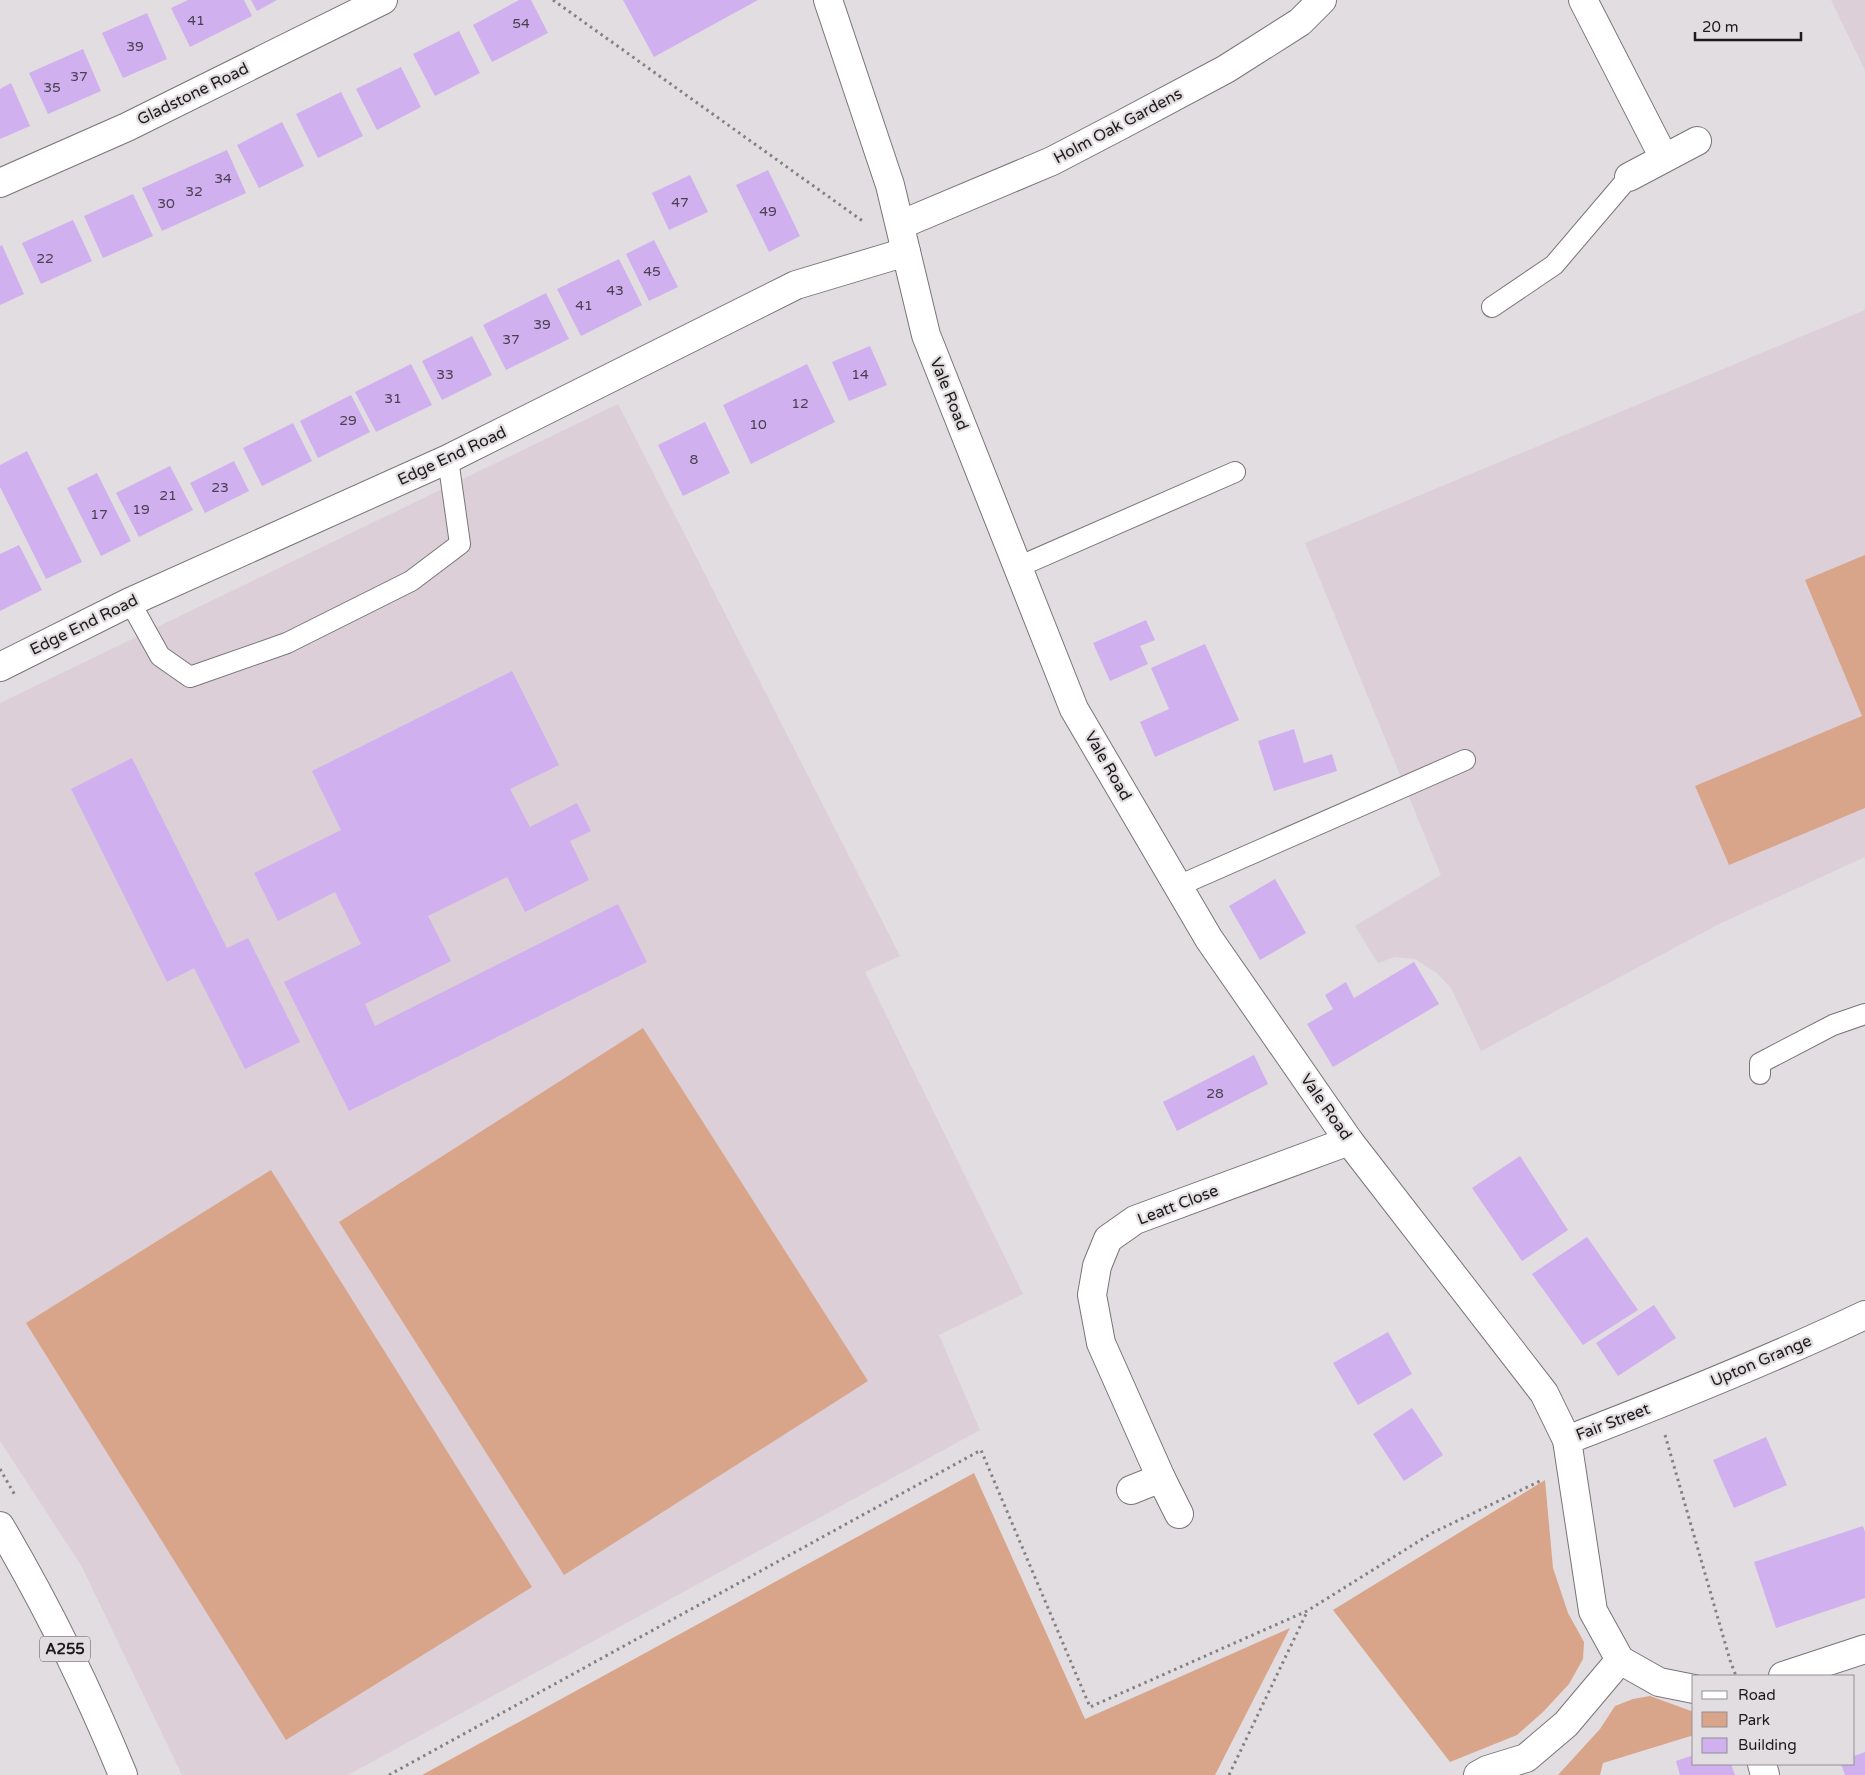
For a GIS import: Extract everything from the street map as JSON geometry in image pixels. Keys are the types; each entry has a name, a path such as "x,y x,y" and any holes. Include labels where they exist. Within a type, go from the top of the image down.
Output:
{"street":[{"name":"Gladstone Road","path":"0,183 127,127 383,0"},
{"name":"Vale Road","path":"828,0 890,185 926,335 1074,709 1209,938 1349,1141 1544,1393 1570,1452"},
{"name":"Holm Oak Gardens","path":"900,225 1052,161 1122,125 1226,69 1300,22 1322,0"},
{"path":"1583,0 1664,158"},
{"path":"1630,177 1697,141"},
{"name":"Edge End Road","path":"0,667 130,602 448,459 796,285 906,252"},
{"name":"Leatt Close","path":"1179,1514 1100,1343 1092,1295 1097,1266 1108,1239 1135,1220 1349,1141"},
{"name":"Upton Grange","path":"1657,1406 1784,1353 1865,1315"},
{"name":"Fair Street","path":"1620,1660 1593,1611 1583,1554 1570,1452 1657,1406"},
{"path":"1131,1490 1161,1478"},
{"name":"A255","path":"0,1526 37,1590 104,1729 123,1775"},
{"path":"1786,1675 1865,1649"},
{"path":"1478,1775 1487,1770 1526,1758 1566,1724 1620,1660 1659,1682 1692,1689"}],"lane":[{"path":"1492,307 1554,265 1630,177"},
{"path":"130,602 160,656 190,677 287,644 411,581 460,544 448,459"},
{"path":"1018,567 1235,472"},
{"path":"1178,886 1465,760"},
{"path":"1760,1074 1760,1063 1833,1025 1865,1014"}],"path":[{"path":"554,0 866,223"},
{"name":"Fair Street","path":"1657,1406 1736,1675"},
{"path":"390,1775 981,1450 1090,1707 1308,1611 1432,1533 1570,1452"},
{"path":"1229,1775 1308,1611"}],"shaded area":[{"path":"1831,0 1865,0 1865,70"},
{"path":"1865,310 1865,857 1721,923 1481,1051 1451,988 1437,973 1415,959 1395,957 1378,963 1355,926 1441,875 1305,543"},
{"path":"618,404 900,956 865,972 1023,1294 939,1335 980,1430 348,1775 182,1775 81,1565 0,1441 0,703"}],"green space":[{"path":"1865,555 1865,808 1729,865 1695,786 1862,716 1805,580"},
{"path":"643,1028 868,1381 564,1575 339,1222"},
{"path":"271,1170 532,1587 286,1740 26,1323"},
{"path":"974,1473 1085,1719 1290,1628 1215,1775 422,1775"},
{"path":"1545,1480 1553,1568 1568,1613 1584,1642 1583,1659 1569,1684 1543,1712 1517,1735 1450,1762 1333,1610"},
{"path":"1650,1696 1692,1711 1692,1736 1603,1763 1600,1775 1558,1775 1600,1729 1615,1706 1633,1699"}],"building":[{"path":"188,0 244,0 252,16 190,47 171,8"},
{"path":"251,0 277,0 257,11"},
{"path":"519,0 531,0 548,33 492,62 473,25"},
{"path":"623,0 758,0 654,57"},
{"path":"147,13 167,59 123,78 102,33"},
{"path":"459,31 480,73 435,96 413,54"},
{"path":"83,49 101,91 48,114 29,73"},
{"path":"401,67 421,107 377,130 356,89"},
{"path":"11,83 30,126 0,139 0,89"},
{"path":"341,92 363,136 318,158 296,114"},
{"path":"282,122 304,166 259,188 237,145"},
{"path":"227,150 246,193 162,231 142,188"},
{"path":"768,170 800,236 769,252 736,185"},
{"path":"690,175 708,212 669,230 652,193"},
{"path":"133,194 153,236 103,258 84,216"},
{"path":"73,220 92,261 41,284 22,243"},
{"path":"654,240 678,287 649,301 626,254"},
{"path":"2,245 24,294 0,305 0,246"},
{"path":"619,259 642,305 581,336 557,289"},
{"path":"546,293 569,339 506,370 483,325"},
{"path":"472,336 492,375 442,400 422,361"},
{"path":"870,346 887,385 849,401 832,362"},
{"path":"411,364 432,405 376,432 355,392"},
{"path":"807,364 835,422 751,464 723,405"},
{"path":"351,395 370,432 318,458 300,421"},
{"path":"705,422 730,473 683,496 658,445"},
{"path":"293,423 312,461 262,486 243,448"},
{"path":"27,451 82,562 46,579 0,487 0,465"},
{"path":"234,461 249,491 205,513 190,483"},
{"path":"170,466 193,510 139,537 116,493"},
{"path":"97,473 131,541 101,556 67,488"},
{"path":"19,545 42,590 0,611 0,554"},
{"path":"1146,620 1155,640 1140,646 1148,664 1110,681 1093,643"},
{"path":"1205,644 1239,720 1155,757 1140,722 1169,709 1151,668"},
{"path":"512,671 559,765 510,789 530,827 577,803 591,831 570,841 589,880 525,912 507,877 428,916 451,961 365,1004 375,1026 618,904 647,962 349,1111 284,982 361,944 335,892 278,921 254,873 341,830 312,771"},
{"path":"1294,729 1304,763 1332,754 1337,771 1274,791 1258,741"},
{"path":"132,758 227,948 248,938 300,1042 245,1069 194,968 167,982 71,789"},
{"path":"1275,879 1306,933 1260,960 1229,906"},
{"path":"1414,962 1439,1004 1333,1067 1307,1024 1333,1009 1325,995 1346,982 1354,998"},
{"path":"1254,1055 1268,1084 1177,1131 1163,1102"},
{"path":"1520,1156 1568,1230 1522,1261 1472,1188"},
{"path":"1587,1237 1638,1310 1583,1345 1532,1274"},
{"path":"1654,1305 1676,1338 1618,1376 1596,1343"},
{"path":"1388,1332 1412,1374 1358,1405 1333,1363"},
{"path":"1412,1408 1443,1455 1404,1481 1373,1434"},
{"path":"1766,1437 1787,1485 1734,1508 1713,1460"},
{"path":"1863,1526 1865,1532 1865,1598 1776,1628 1754,1562"},
{"path":"1865,1752 1865,1775 1845,1775 1841,1765 1855,1765 1855,1756"},
{"path":"1692,1756 1692,1765 1731,1765 1735,1775 1680,1775 1676,1761"}]}
